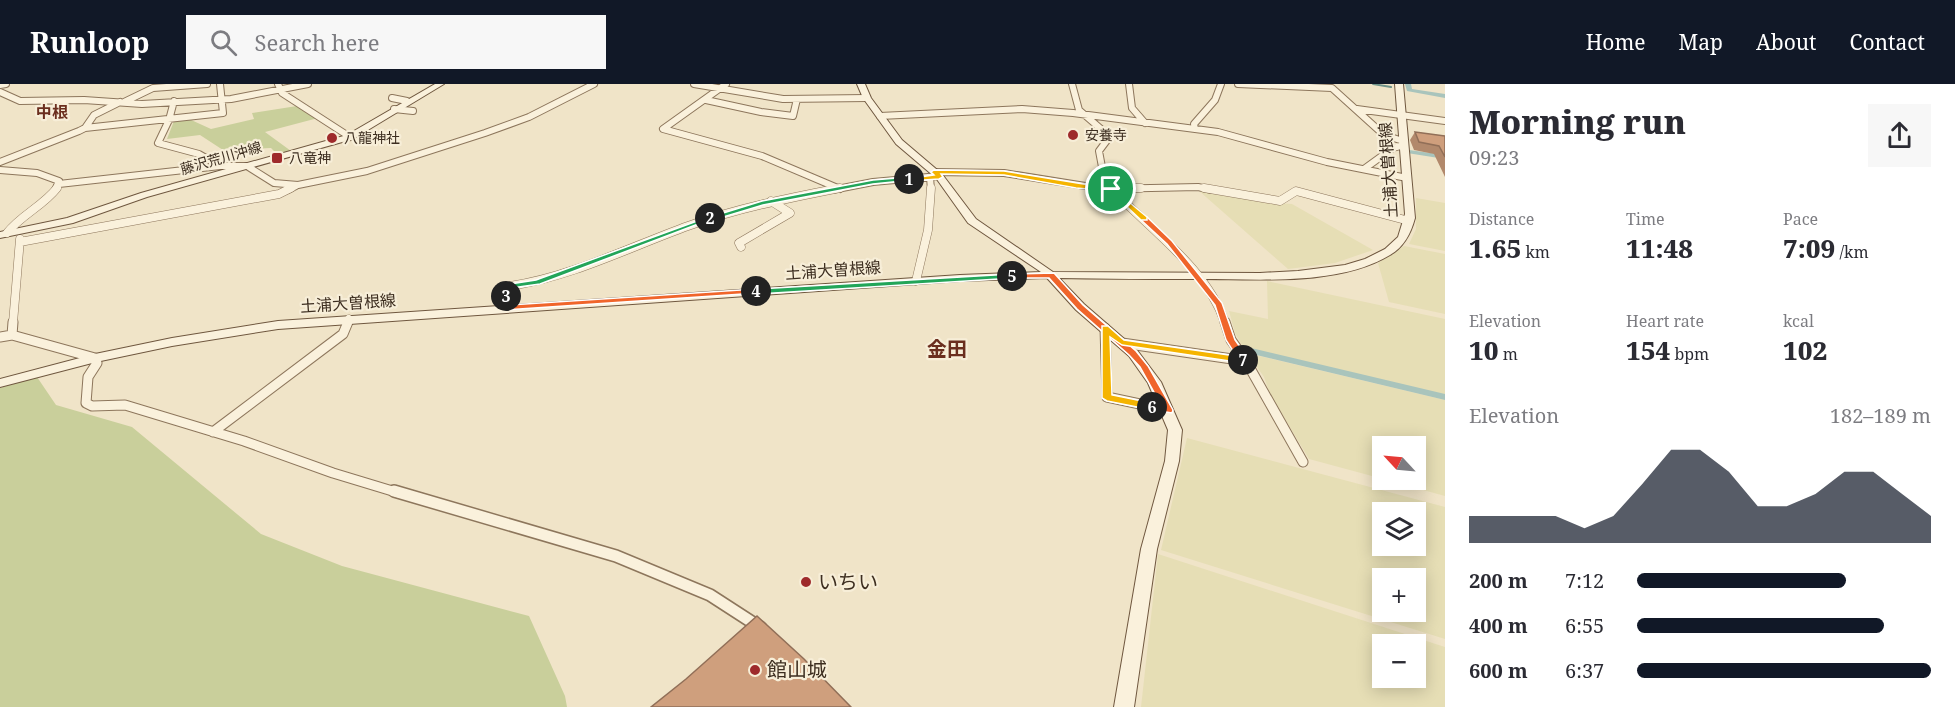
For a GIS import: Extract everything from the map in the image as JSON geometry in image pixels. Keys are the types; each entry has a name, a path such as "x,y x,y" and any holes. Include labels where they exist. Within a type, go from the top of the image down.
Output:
{"main road":[{"name":"藤沢荒川沖線","path":"4,234 69,221 144,195 350,137 367,129 407,101 440,84"},
{"path":"861,84 867,98 904,148 934,175 972,221 1051,275 1080,307 1122,343 1143,366 1168,410 1175,430 1173,461 1149,549 1124,707"},
{"name":"土浦大曽根線","path":"0,383 94,358 239,330 349,319 916,281 1051,275 1294,276 1351,267 1372,259 1397,244 1407,229 1409,221 1407,178 1399,84"}],"street":[{"path":"0,85 6,84"},
{"path":"85,128 94,115 153,88 207,84"},
{"path":"0,162 85,128 223,113 220,84"},
{"path":"278,84 281,91 350,137"},
{"path":"0,92 20,101 142,104 222,99 281,91 308,84"},
{"path":"694,84 768,98 867,98"},
{"path":"726,84 663,129 762,156 840,189"},
{"path":"1072,84 1079,110 1101,129 1108,139 1100,152 1102,167 1111,189 1170,243 1219,304 1231,340 1246,361 1303,462"},
{"path":"1130,84 1132,108 1145,123"},
{"path":"1195,129 1194,124 1215,100 1221,84"},
{"path":"1238,84 1332,88 1384,135 1403,143"},
{"path":"20,242 279,194 298,185 367,171 485,134 529,117 590,85"},
{"path":"392,98 407,101"},
{"path":"706,100 761,112 793,116 797,99"},
{"path":"174,101 169,120 158,143 199,154 220,166"},
{"path":"394,109 413,111"},
{"path":"880,116 1022,109 1084,115 1232,135 1319,160 1407,178"},
{"path":"1357,109 1445,121"},
{"path":"1364,169 1403,143"},
{"path":"4,234 12,224 52,194 59,184 220,166 248,166 270,182 298,185"},
{"path":"0,170 37,173 58,181 59,184"},
{"path":"506,308 507,288 510,286 538,282 691,225 771,201 873,182 934,175 1004,173 1076,186 1111,189 1198,187 1248,198 1280,201 1296,191 1409,221"},
{"path":"916,281 929,232 934,175"},
{"path":"741,247 739,243 790,213 771,201"},
{"path":"12,335 20,231"},
{"path":"213,432 343,334 349,319"},
{"path":"1105,328 1107,398 1168,410"},
{"path":"0,336 12,335 94,358 97,363 88,377 86,403 92,406 125,405 244,441 333,474 615,556 710,595 775,638"},
{"path":"1122,343 1246,361"}],"shaded area":[{"path":"1203,189 1261,202 1292,204 1373,250 1335,263 1288,269 1198,190"},
{"path":"1416,198 1445,203 1445,251 1409,244 1416,229"},
{"path":"1404,246 1445,254 1445,314 1389,302 1378,263"},
{"path":"1267,281 1445,319 1445,395 1243,347 1235,333 1229,311 1268,319"},
{"path":"1247,353 1445,400 1445,496 1423,490 1426,490 1426,436 1372,436 1372,476 1309,459 1270,394 1264,377"},
{"path":"1187,438 1372,487 1372,490 1381,490 1445,507 1445,639 1391,622 1426,622 1426,568 1372,568 1372,616 1161,550"},
{"path":"1158,554 1405,634 1372,634 1372,688 1426,688 1426,641 1445,647 1445,707 1141,707"}],"green space":[{"path":"297,106 318,118 265,132 291,151 278,155 271,148 223,150 200,135 167,139 174,121 189,119 211,129 254,119 252,113"},
{"path":"37,377 56,405 132,427 261,534 342,566 529,616 565,696 567,707 0,707 0,388"}],"building":[{"path":"1415,132 1445,136 1445,157 1439,146 1419,142"},
{"path":"757,616 851,707 651,707 686,679"}],"waterway":[{"path":"1373,84 1391,87"},
{"path":"1408,84 1409,90 1445,96"},
{"path":"1409,152 1445,157"},
{"path":"1247,350 1445,397"}],"place":[{"name":"安養寺","path":"1073,135"},
{"name":"八龍神社","path":"332,138"},
{"name":"八竜神","path":"277,158"},
{"name":"いちい","path":"806,582"},
{"name":"館山城","path":"755,670"}],"district":[{"name":"中根","path":"52,112"},
{"name":"金田","path":"947,349"}],"route":[{"path":"1111,189 1076,186 1004,173 934,172 939,177 873,182 762,203 691,225 538,282 510,286 507,288 506,308 960,278 1051,275 1080,307 1105,328 1133,353 1154,382 1168,410 1107,398 1105,328 1122,343 1246,361 1231,340 1219,304 1170,243 1111,189"}]}
